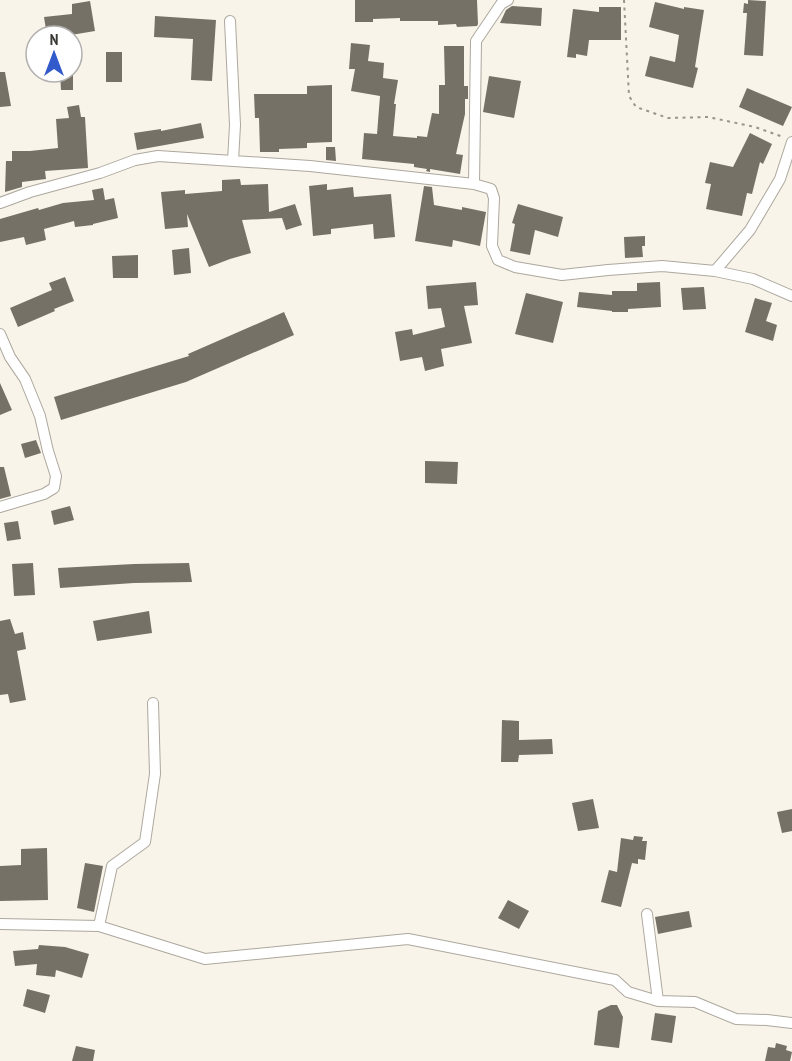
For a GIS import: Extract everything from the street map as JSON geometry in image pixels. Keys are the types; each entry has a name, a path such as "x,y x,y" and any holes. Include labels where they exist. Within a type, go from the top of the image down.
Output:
{"street":[{"path":"474,184 476,41 501,4 508,0"},
{"path":"230,21 235,124 233,161"},
{"path":"715,271 750,230 780,179 787,139"},
{"path":"0,203 135,160 158,156 310,166 474,184 491,189 494,198 492,246 498,260 515,267 562,275 662,266 715,271 753,279 792,296"},
{"path":"0,334 10,357 25,379 40,416 56,476 54,488 44,494 0,507"},
{"path":"99,926 112,866 145,842 155,774 153,703"},
{"path":"647,914 658,1001"},
{"path":"0,924 99,926 205,959 408,939 615,980 628,992 658,1001 695,1002 736,1019 792,1023"}],"path":[{"path":"624,0 629,96 636,107 668,118 708,117 755,127 787,139"}],"building":[{"path":"355,0 477,0 478,24 477,26 457,27 456,24 438,25 438,21 400,21 400,18 355,22"},
{"path":"748,0 766,1 763,56 744,55 747,13 743,13 744,3 748,4"},
{"path":"90,1 95,31 84,33 84,24 45,24 44,17 72,14 72,4"},
{"path":"655,2 684,9 684,7 704,10 695,67 698,68 693,88 645,76 650,56 675,62 679,35 649,27"},
{"path":"512,6 542,8 541,26 500,23 506,10"},
{"path":"599,7 621,7 621,40 589,40 587,56 576,54 576,58 567,57 573,9 599,12"},
{"path":"155,16 216,20 212,81 191,80 193,39 154,37"},
{"path":"351,43 370,45 368,61 384,63 383,78 398,80 394,104 396,104 393,136 417,138 417,136 427,137 432,113 439,114 439,85 445,85 444,46 464,46 464,86 468,86 468,99 465,99 465,114 456,154 463,155 460,174 430,169 430,172 426,171 427,169 414,167 414,164 362,159 364,133 377,134 380,96 351,91 355,69 349,69"},
{"path":"106,52 122,52 122,82 106,82"},
{"path":"0,72 5,72 11,106 0,107"},
{"path":"489,76 521,81 514,118 483,112"},
{"path":"61,84 73,84 73,90 61,90"},
{"path":"332,85 332,142 307,143 307,148 279,149 279,152 260,152 259,118 255,118 254,94 307,94 307,86"},
{"path":"747,88 792,107 783,126 739,107"},
{"path":"79,105 81,117 85,117 88,168 45,171 46,179 22,182 22,187 5,192 6,161 12,161 12,151 58,148 56,119 69,118 67,107"},
{"path":"201,123 204,138 137,150 134,133 161,129 161,131"},
{"path":"750,133 772,144 763,164 760,162 752,194 747,193 742,216 706,209 711,184 705,183 710,162 733,167"},
{"path":"326,147 335,147 336,161 326,160"},
{"path":"240,179 241,185 268,184 269,212 295,204 302,225 286,230 282,218 242,220 251,253 209,267 187,214 188,227 165,229 161,192 185,190 185,194 222,191 222,180"},
{"path":"327,184 327,190 353,187 354,197 391,194 395,237 374,239 373,224 331,229 331,234 313,236 309,186"},
{"path":"424,186 432,187 434,205 486,212 480,246 453,240 452,247 415,241"},
{"path":"103,188 105,200 114,198 118,218 75,227 74,221 44,229 46,240 26,245 24,237 0,242 0,219 38,208 39,210 63,203 94,200 92,190"},
{"path":"518,204 563,217 558,237 535,230 530,255 510,251 515,224 512,223"},
{"path":"645,236 645,246 642,246 643,257 625,258 624,237"},
{"path":"189,248 191,273 174,275 172,250"},
{"path":"138,255 138,278 113,278 112,256"},
{"path":"65,277 74,301 18,327 10,308 52,290 49,283"},
{"path":"476,282 478,305 464,306 472,343 441,349 444,366 425,371 422,357 400,361 395,332 412,329 413,335 445,327 441,308 428,309 426,286"},
{"path":"660,282 661,307 612,312 577,307 579,292 612,295 612,291 637,291 637,283"},
{"path":"704,287 706,309 683,310 681,288"},
{"path":"526,293 563,302 553,343 515,334"},
{"path":"755,298 772,303 766,321 777,325 773,341 745,332"},
{"path":"284,312 294,335 186,382 61,420 54,397 189,356 188,354"},
{"path":"0,383 12,410 0,415"},
{"path":"36,440 41,453 25,458 21,444"},
{"path":"425,461 458,462 457,484 425,483"},
{"path":"0,467 4,467 11,496 0,499"},
{"path":"70,506 74,520 54,525 51,511"},
{"path":"18,521 21,539 7,541 4,523"},
{"path":"33,563 35,595 14,596 12,564"},
{"path":"189,563 192,582 60,588 58,568"},
{"path":"149,611 152,633 97,641 93,621"},
{"path":"10,619 15,634 23,632 26,649 17,651 26,700 10,703 8,694 0,695 0,621"},
{"path":"502,720 519,721 519,740 552,739 553,754 519,755 518,762 501,762"},
{"path":"593,799 599,828 578,831 572,803"},
{"path":"792,809 792,831 782,833 777,812"},
{"path":"634,836 643,837 642,841 647,841 645,860 638,859 638,864 632,863 621,907 601,902 609,870 617,872 621,838 633,840"},
{"path":"47,848 48,900 0,901 0,866 21,865 21,849"},
{"path":"85,863 103,866 94,912 77,908"},
{"path":"508,900 529,911 519,929 498,918"},
{"path":"689,911 692,927 658,934 655,917"},
{"path":"39,945 65,947 89,954 82,978 56,970 55,977 36,975 37,964 15,966 13,951 38,949"},
{"path":"27,989 50,995 45,1013 23,1006"},
{"path":"611,1005 617,1005 623,1017 619,1048 594,1045 598,1011"},
{"path":"655,1013 676,1016 672,1043 651,1040"},
{"path":"776,1043 787,1046 786,1050 792,1052 790,1061 765,1061 768,1047 775,1048"},
{"path":"76,1046 95,1050 93,1061 72,1061"}]}
